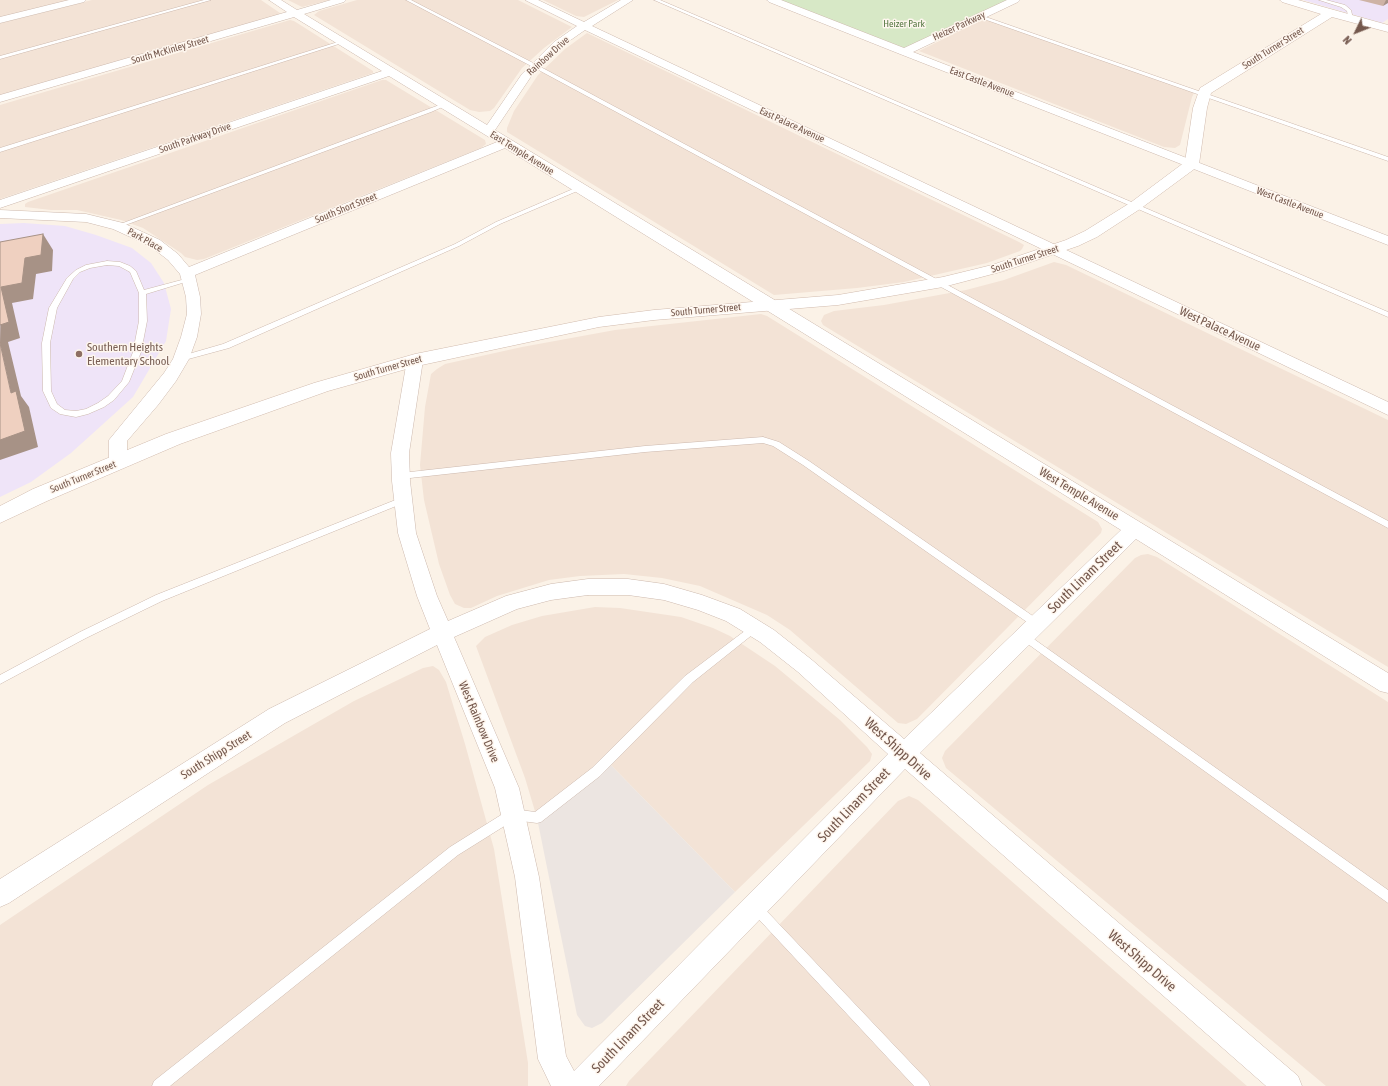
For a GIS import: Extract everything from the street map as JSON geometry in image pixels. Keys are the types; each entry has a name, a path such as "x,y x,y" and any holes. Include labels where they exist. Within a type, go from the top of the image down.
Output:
{"main road":[{"path":"1286,0 1325,6 1351,19 1388,29"},
{"name":"South Turner Street","path":"1204,94 1205,91 1325,6"},
{"path":"1192,164 1200,108 1204,94"},
{"name":"South Turner Street","path":"0,514 40,495 173,439 321,388 415,360 599,322 654,315 838,300 937,283 998,268 1072,243 1091,234 1135,206 1192,164"}],"street":[{"path":"0,20 80,0"},
{"name":"East Temple Avenue","path":"274,0 770,305"},
{"name":"South McKinley Street","path":"0,99 341,0"},
{"name":"East Palace Avenue","path":"530,0 1053,249"},
{"name":"Rainbow Drive","path":"488,132 526,76 558,44 584,26 628,0"},
{"name":"East Castle Avenue","path":"772,0 1192,164"},
{"name":"Heizer Parkway","path":"904,52 1015,0"},
{"name":"South Parkway Drive","path":"0,204 390,72"},
{"name":"South Short Street","path":"188,277 506,143"},
{"name":"West Castle Avenue","path":"1192,164 1388,241"},
{"name":"Park Place","path":"0,214 86,218 118,226 155,243 173,257 188,277 193,297 194,314 189,337 181,359 152,401 118,440 118,463"},
{"name":"West Palace Avenue","path":"1053,249 1388,409"},
{"name":"West Temple Avenue","path":"770,305 1388,684"},
{"name":"West Rainbow Drive","path":"415,360 400,453 407,533 427,596 507,788 527,877 552,1059 566,1086"},
{"name":"South Linam Street","path":"579,1086 904,754 1135,528"},
{"name":"West Shipp Drive","path":"442,633 514,602 551,592 588,587 628,587 664,592 733,614 768,636 805,666 904,754 1288,1086"},
{"name":"South Shipp Street","path":"0,894 277,716 442,633"}],"lane":[{"path":"0,58 209,0"},
{"path":"408,0 535,66 1388,525"},
{"path":"656,0 1388,314"},
{"path":"980,16 1388,159"},
{"path":"0,150 342,42"},
{"path":"118,226 429,112 444,105"},
{"path":"181,359 226,346 457,245 498,223 580,188"},
{"path":"107,263 120,264 133,271 142,293 143,321 137,352 125,382 111,398 101,405 76,414 62,412 54,406 47,391 46,343 54,308 70,278 78,271 88,266 107,263"},
{"path":"142,293 188,277"},
{"path":"401,476 645,449 724,442 762,440 776,444 806,463 1388,897"},
{"path":"0,680 83,635 159,598 403,500"},
{"path":"159,1086 454,851 513,814 537,818 596,772 689,679 754,628"},
{"path":"754,906 924,1086"}],"shaded area":[{"path":"0,0 71,0 0,18"},
{"path":"92,0 261,0 280,13 279,15 0,96 0,23"},
{"path":"288,0 330,0 302,7"},
{"path":"357,0 518,0 572,27 544,48 522,68 494,108 490,111 479,112 470,110 314,15 319,11"},
{"path":"543,0 618,0 584,17 576,16"},
{"path":"1303,0 1388,0 1388,19 1382,23"},
{"path":"986,18 1195,91 1192,97 1180,145 1175,148 1164,147 919,51"},
{"path":"290,20 294,21 373,71 373,73 0,199 0,105"},
{"path":"587,33 1024,245 1020,251 987,263 904,282 857,288 774,295 507,132 507,128 514,111 538,75 565,49"},
{"path":"382,80 386,80 485,140 486,144 481,148 204,259 197,260 185,257 143,228 121,220 77,210 51,210 25,207 25,204 28,202"},
{"name":"Southern Heights Elementary School","path":"24,223 65,226 132,248 151,263 164,283 171,309 166,341 133,397 71,453 31,482 0,497 0,224"},
{"path":"1054,262 1066,265 1388,420 1388,667 823,325 821,321 824,315 834,311 884,305 966,290 1004,280"},
{"path":"761,314 767,316 1098,522 1102,529 1101,533 917,719 906,724 898,723 790,630 767,615 700,586 662,578 624,574 580,576 549,580 497,596 471,608 464,608 455,604 450,595 439,564 424,500 420,465 425,407 431,374 437,369 445,364 522,347 615,330"},
{"path":"1148,554 1157,557 1388,702 1388,1086 1326,1086 946,768 942,758 945,751 1135,558"},
{"path":"595,607 620,608 681,617 713,628 730,636 775,666 840,720 872,754 870,761 735,892 607,761 537,818 525,778 476,646 485,637 512,625 542,616"},
{"path":"433,666 439,670 446,682 494,849 528,1063 528,1086 0,1086 0,925 208,785 354,701 423,668"},
{"path":"607,761 735,892 602,1023 592,1028 585,1026 577,1015 537,818"},
{"path":"909,796 918,800 932,812 1247,1086 626,1086 629,1081 898,801"}],"green space":[{"name":"Heizer Park","path":"772,0 1015,0 904,52"}],"building":[{"path":"43,234 41,255 25,258 22,283 1,287 9,322 0,325 0,242"},
{"path":"0,343 11,393 16,391 25,431 0,440"}],"place":[{"name":"Southern Heights Elementary School","path":"79,354"}]}
